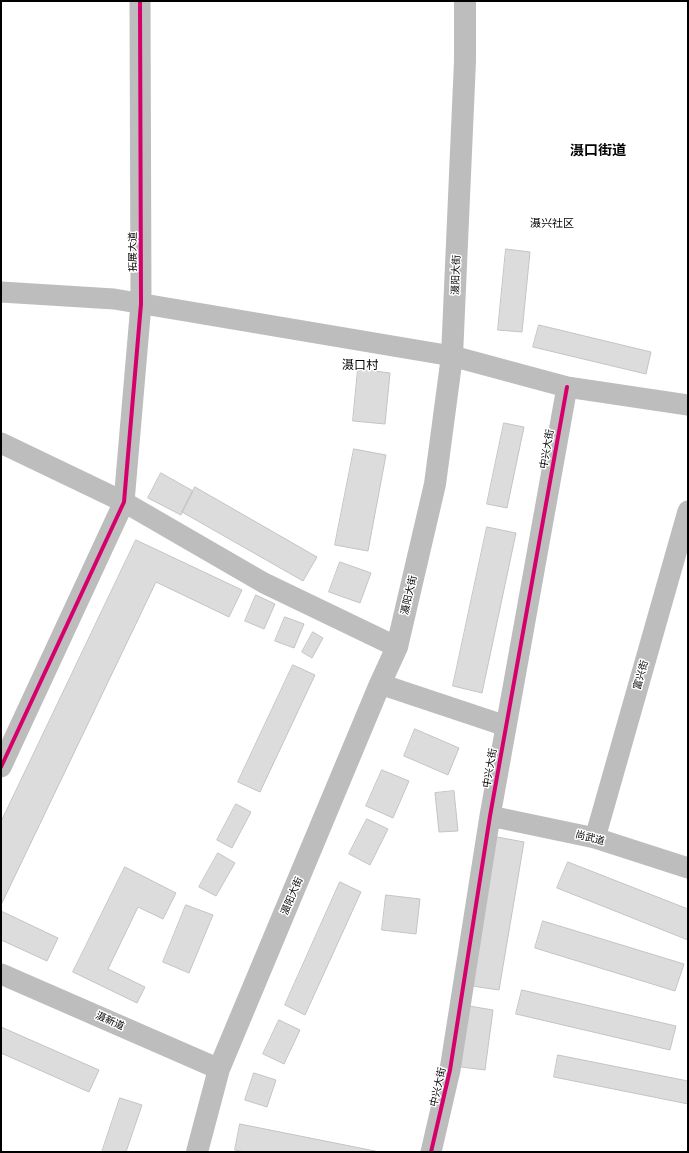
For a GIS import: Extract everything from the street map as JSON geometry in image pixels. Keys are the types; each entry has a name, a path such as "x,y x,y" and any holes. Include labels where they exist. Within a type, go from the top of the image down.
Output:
{"main road":[{"name":"滠阳大街","path":"197,1152 219,1069 380,684 397,647 435,484 452,356 465,61 465,1"}],"street":[{"name":"拓展大道","path":"1,767 124,502 141,304 140,1"},
{"path":"1,292 114,299 452,356 567,387 688,405"},
{"name":"中兴大街","path":"431,1152 450,1070 490,816 567,387"},
{"path":"1,444 124,502 264,584 397,647"},
{"name":"富兴街","path":"595,838 688,511"},
{"path":"380,684 506,726"},
{"name":"尚武道","path":"490,816 595,838 688,868"},
{"name":"滠新道","path":"1,974 219,1069"}],"building":[{"path":"506,249 530,252 522,332 498,330"},
{"path":"539,325 651,352 646,374 533,347"},
{"path":"358,369 390,373 385,424 353,421"},
{"path":"504,423 524,427 507,508 487,504"},
{"path":"354,449 386,455 368,551 335,545"},
{"path":"161,473 193,491 181,515 148,498"},
{"path":"195,487 317,557 303,581 182,512"},
{"path":"487,527 516,533 482,693 453,686"},
{"path":"136,540 242,590 229,617 156,582 1,905 1,822"},
{"path":"340,562 371,573 360,603 329,592"},
{"path":"256,595 275,604 264,629 245,621"},
{"path":"285,617 304,624 294,648 275,641"},
{"path":"313,632 323,638 312,658 302,652"},
{"path":"293,665 315,675 260,792 238,782"},
{"path":"415,729 459,748 448,775 404,756"},
{"path":"382,770 409,781 393,818 366,806"},
{"path":"454,791 458,831 439,832 435,793"},
{"path":"236,804 251,812 232,848 217,840"},
{"path":"367,819 388,829 370,865 349,854"},
{"path":"497,837 524,842 499,990 472,986"},
{"path":"218,853 235,863 216,896 199,887"},
{"path":"568,862 688,909 688,940 557,888"},
{"path":"125,867 176,893 163,919 138,907 108,969 145,987 137,1003 73,972"},
{"path":"340,882 361,892 305,1015 285,1005"},
{"path":"386,895 420,899 416,934 382,930"},
{"path":"186,905 213,915 189,973 163,962"},
{"path":"1,911 58,938 47,961 1,940"},
{"path":"543,921 684,964 675,991 535,948"},
{"path":"522,990 676,1026 670,1050 516,1014"},
{"path":"469,1006 493,1010 485,1070 461,1067"},
{"path":"279,1020 300,1030 284,1064 263,1054"},
{"path":"1,1027 99,1070 89,1092 1,1053"},
{"path":"558,1055 688,1081 688,1104 554,1077"},
{"path":"254,1073 276,1080 267,1107 245,1100"},
{"path":"120,1098 142,1105 126,1152 102,1152"},
{"path":"240,1124 380,1152 246,1152 235,1150"}],"cycle path":[{"path":"1,767 124,502 141,304 140,1"},
{"path":"431,1152 450,1070 490,816 567,387"}],"district":[{"name":"滠口街道","path":"598,151"},
{"name":"滠兴社区","path":"552,224"},
{"name":"滠口村","path":"360,365"}]}
